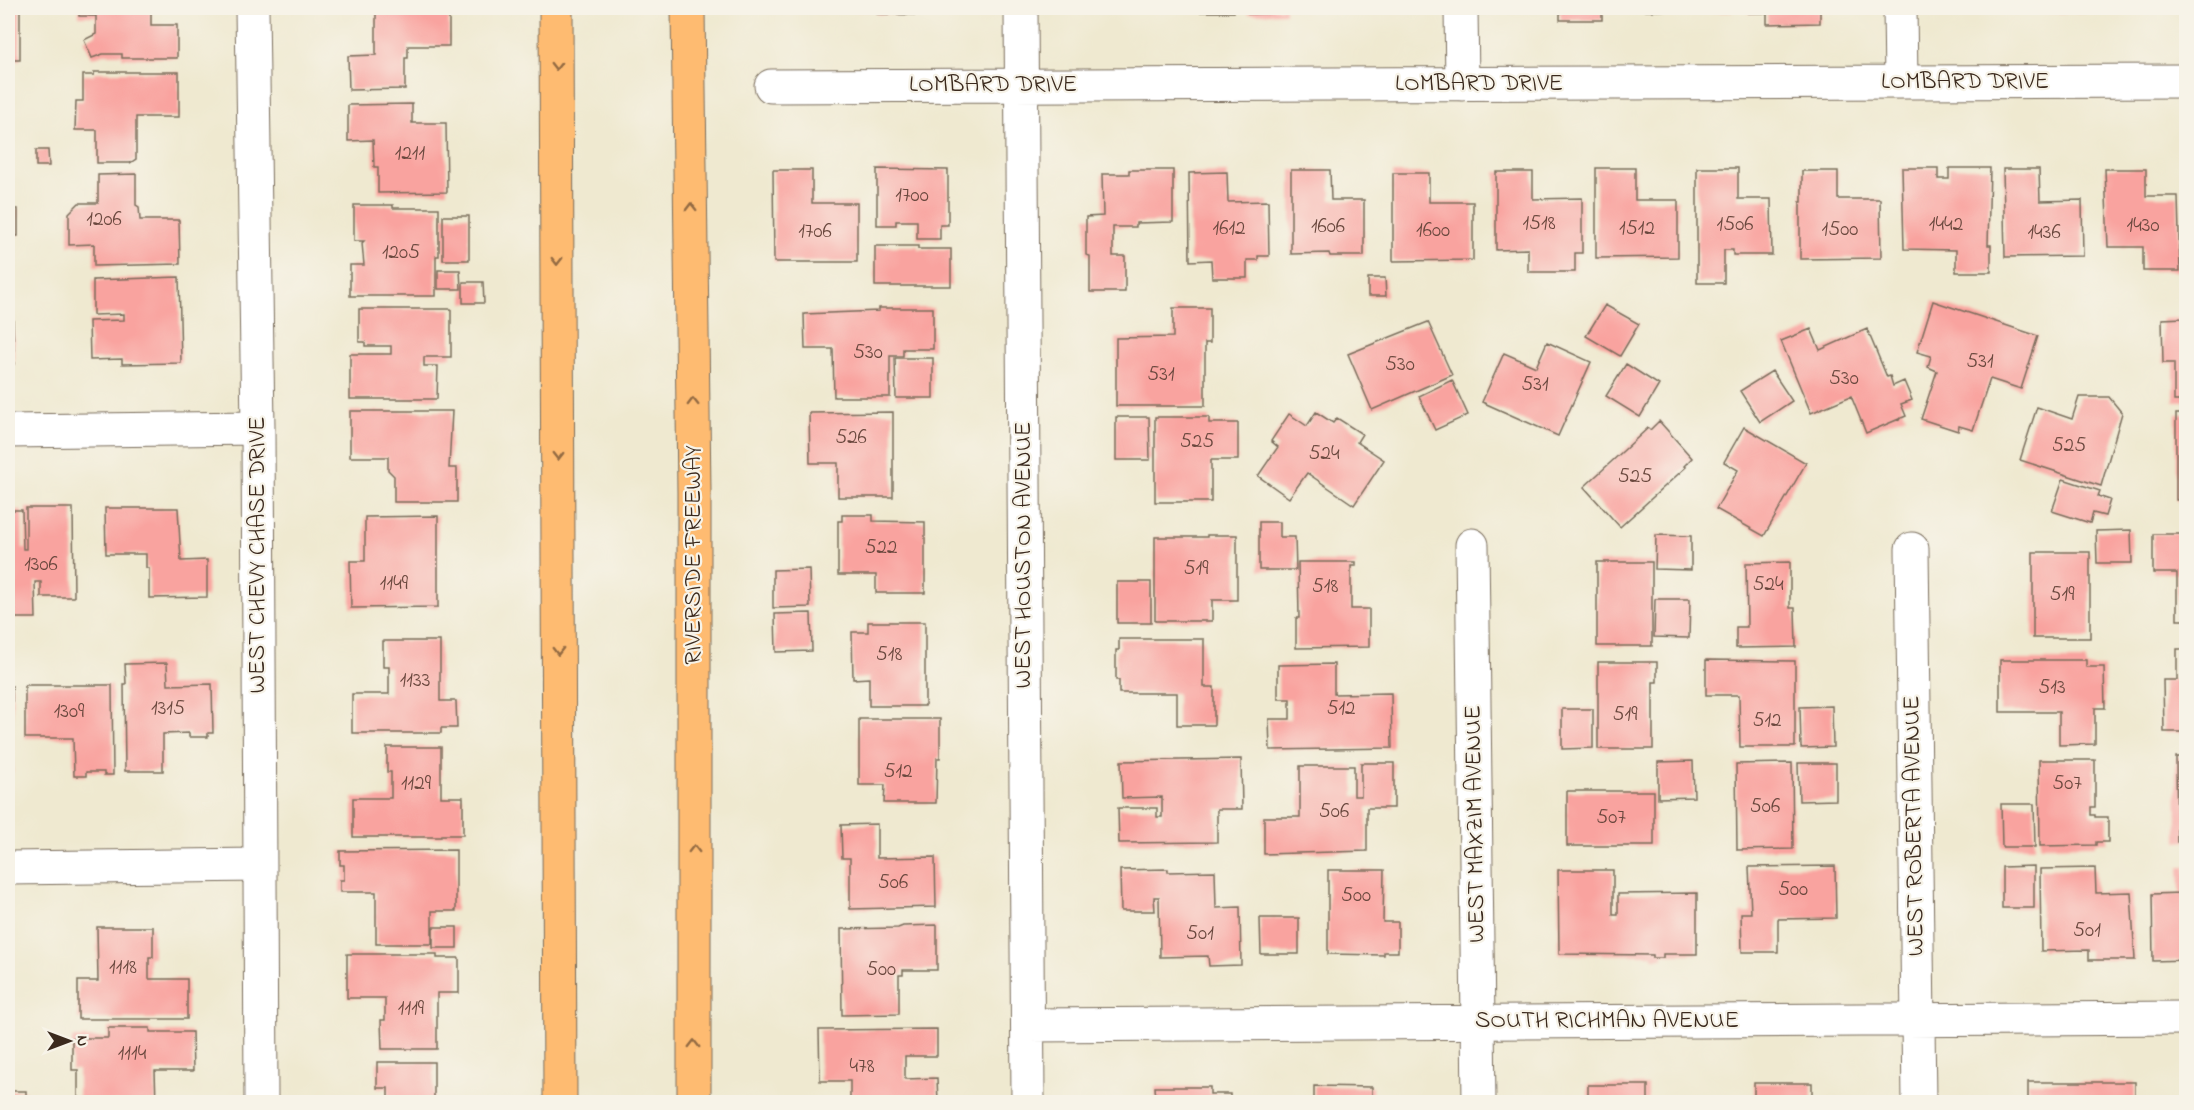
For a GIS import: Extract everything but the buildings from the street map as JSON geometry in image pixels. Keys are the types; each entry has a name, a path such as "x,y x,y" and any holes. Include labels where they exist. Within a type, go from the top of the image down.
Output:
{"highway":[{"path":"556,8 560,1102"},
{"name":"RIVERSIDE FREEWAY","path":"688,8 694,492 694,1102"}],"street":[{"name":"WEST CHEVY CHASE DRIVE","path":"252,8 258,428 261,1102"},
{"name":"WEST HOUSTON AVENUE","path":"1020,8 1028,1102"},
{"path":"1461,8 1462,84"},
{"path":"1900,8 1901,82"},
{"name":"LOMBARD DRIVE","path":"771,86 2187,81"},
{"path":"8,431 258,428"},
{"name":"WEST MAXZIM AVENUE","path":"1472,545 1479,1102"},
{"name":"WEST ROBERTA AVENUE","path":"1912,549 1918,1102"},
{"path":"8,868 260,865"},
{"name":"SOUTH RICHMAN AVENUE","path":"1028,1025 2187,1018"}]}
